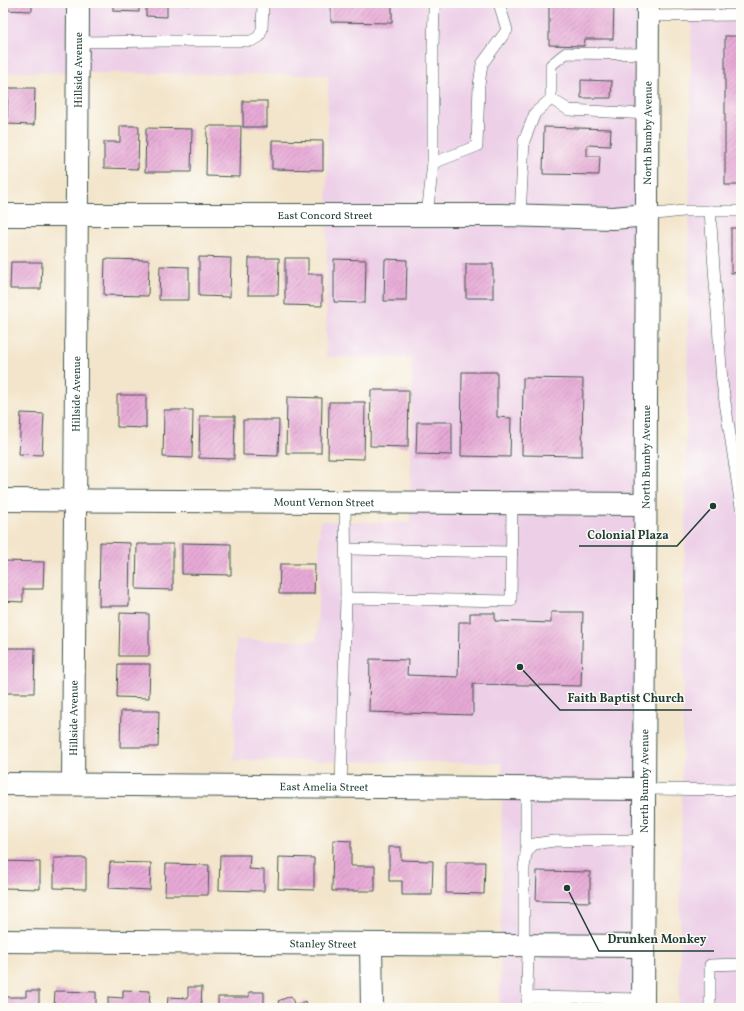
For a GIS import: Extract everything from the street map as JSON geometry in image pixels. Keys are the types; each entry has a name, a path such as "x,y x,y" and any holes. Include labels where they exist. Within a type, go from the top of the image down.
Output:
{"street":[{"name":"Hillside Avenue","path":"73,784 74,500 78,215 78,3"},
{"name":"North Bumby Avenue","path":"643,1003 648,10"},
{"name":"East Concord Street","path":"3,215 427,215 613,218 647,215"},
{"name":"Mount Vernon Street","path":"3,500 645,504"},
{"name":"East Amelia Street","path":"3,784 645,789"},
{"name":"Stanley Street","path":"3,941 643,946"},
{"path":"371,944 372,1008"}],"lane":[{"path":"78,42 251,42 259,37 262,29 263,3"},
{"path":"427,215 433,163 433,46 434,10 437,3"},
{"path":"433,163 477,146 479,85 482,64 507,30 499,3"},
{"path":"648,10 741,15"},
{"path":"520,216 524,141 535,113 551,99 552,65 566,53 648,54"},
{"path":"551,99 569,110 648,114"},
{"path":"647,215 683,210 741,211"},
{"path":"710,211 722,382 741,507"},
{"path":"342,787 346,598 345,502"},
{"path":"346,598 511,601 512,504"},
{"path":"346,549 512,552"},
{"path":"526,788 526,854 524,868 527,1002 643,1003"},
{"path":"645,789 741,790"},
{"path":"526,854 534,844 554,841 644,840"},
{"path":"710,1008 710,965 741,964"}],"shaded area":[{"path":"3,3 647,3 642,1008 500,1008 502,763 234,760 236,640 317,641 320,521 410,523 412,358 326,357 328,75 3,72"},
{"path":"692,3 741,3 741,1008 679,1008"}],"building":[{"path":"3,3 32,3 32,11 3,10"},
{"path":"113,3 139,3 139,12 113,11"},
{"path":"146,3 167,3 167,17 146,16"},
{"path":"189,3 189,5 171,4"},
{"path":"331,3 392,3 392,23 331,22"},
{"path":"549,3 614,3 613,39 585,39 584,46 549,45"},
{"path":"725,36 741,36 741,185 725,185"},
{"path":"581,80 612,81 611,98 581,98"},
{"path":"8,88 35,88 34,125 7,124"},
{"path":"243,101 267,101 267,127 243,127"},
{"path":"120,126 139,126 138,169 104,168 104,142 120,142"},
{"path":"207,126 241,126 240,177 206,176"},
{"path":"544,127 611,129 610,146 587,145 587,156 600,156 599,175 543,174"},
{"path":"146,128 192,129 191,172 145,172"},
{"path":"272,140 323,141 323,170 272,169"},
{"path":"731,228 741,228 741,272 731,273"},
{"path":"199,257 231,258 230,297 199,296"},
{"path":"249,258 279,258 278,295 248,295"},
{"path":"285,258 308,258 308,274 322,274 322,306 285,305"},
{"path":"105,259 149,260 148,296 104,295"},
{"path":"334,259 366,260 365,303 334,302"},
{"path":"385,259 407,260 406,301 384,301"},
{"path":"11,262 42,262 41,289 10,289"},
{"path":"466,264 493,264 493,298 466,298"},
{"path":"160,266 189,267 189,300 159,300"},
{"path":"462,372 497,372 497,417 511,418 510,457 461,456"},
{"path":"523,378 583,379 582,456 522,455"},
{"path":"371,390 409,390 408,447 370,446"},
{"path":"117,395 146,395 146,428 117,427"},
{"path":"287,397 322,398 321,453 286,453"},
{"path":"329,402 365,402 364,459 328,458"},
{"path":"164,410 193,410 192,458 163,457"},
{"path":"21,413 44,414 42,455 19,454"},
{"path":"200,416 235,416 234,459 199,458"},
{"path":"243,420 279,420 278,456 243,455"},
{"path":"417,422 452,422 452,455 416,454"},
{"path":"100,542 130,543 129,606 99,606"},
{"path":"182,543 231,544 231,575 182,574"},
{"path":"137,544 173,544 173,590 136,589"},
{"path":"3,561 44,562 43,589 23,589 23,602 3,601"},
{"path":"280,564 315,564 314,594 279,594"},
{"path":"551,612 583,612 581,686 473,684 473,715 369,712 370,659 408,660 407,675 458,677 459,622 470,622 470,613 495,613 495,621 551,623"},
{"path":"120,613 149,614 149,656 119,656"},
{"path":"3,648 35,648 34,693 3,693"},
{"path":"118,664 150,664 149,698 117,697"},
{"path":"121,711 159,711 158,747 120,747"},
{"path":"333,840 351,841 351,866 375,866 375,891 332,891"},
{"path":"389,847 401,847 401,860 433,861 432,895 402,895 402,881 389,881"},
{"path":"220,855 250,855 249,869 264,870 264,891 219,890"},
{"path":"279,857 314,858 314,890 278,889"},
{"path":"54,858 86,858 86,889 54,888"},
{"path":"3,861 40,862 40,889 3,888"},
{"path":"110,862 151,863 150,890 109,888"},
{"path":"446,862 485,862 484,894 446,893"},
{"path":"166,864 209,865 208,895 165,895"},
{"path":"537,871 590,872 590,902 536,901"},
{"path":"188,987 202,987 201,1008 167,1008 168,997 188,998"},
{"path":"123,990 150,991 149,1008 108,1008 108,997 123,998"},
{"path":"26,991 39,991 39,1008 3,1008 3,997 26,997"},
{"path":"55,991 96,992 96,1008 54,1008"},
{"path":"249,992 264,992 264,1008 218,1008 218,997 249,997"},
{"path":"291,996 295,1006 305,1001 308,1008 281,1008 278,1001"}],"place":[{"name":"Colonial Plaza","path":"713,506"},
{"name":"Faith Baptist Church","path":"520,667"},
{"name":"Drunken Monkey","path":"567,888"}]}
